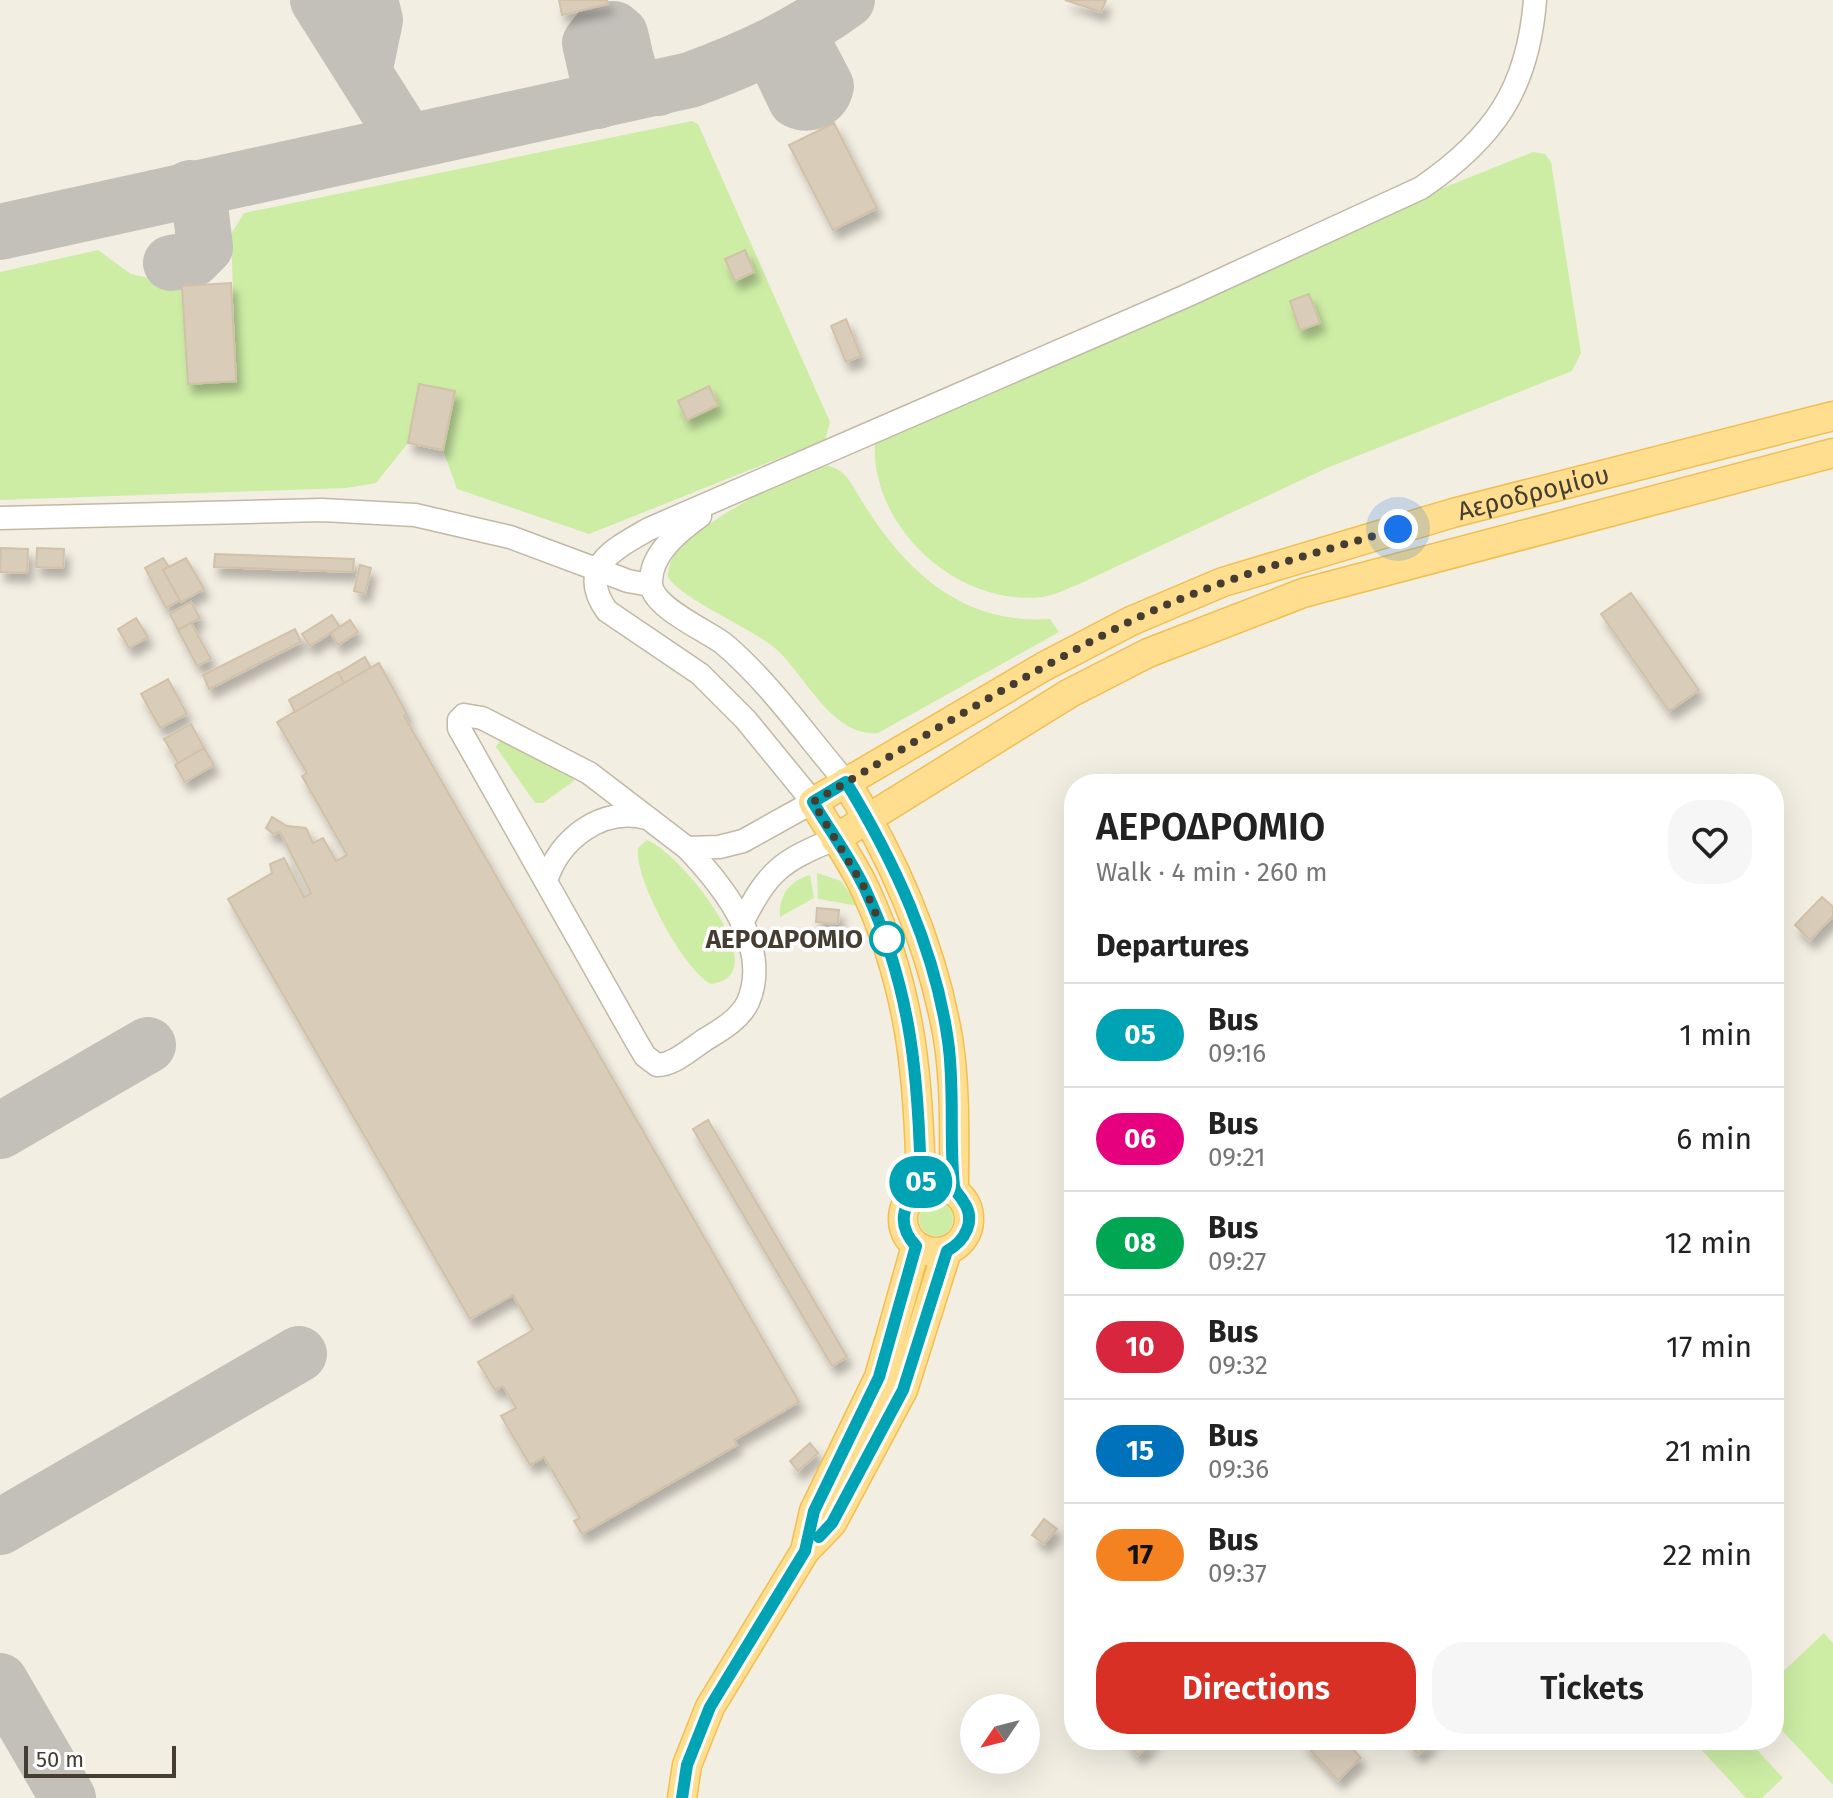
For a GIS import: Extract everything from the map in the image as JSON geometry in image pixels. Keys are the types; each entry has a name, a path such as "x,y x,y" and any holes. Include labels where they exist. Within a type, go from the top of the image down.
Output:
{"main road":[{"name":"Αεροδρομίου","path":"813,802 1043,667 1131,621 1223,582 1453,513 1833,416"},
{"name":"Αεροδρομίου","path":"835,839 870,821 946,767 1070,693 1148,653 1218,623 1318,588 1833,453"},
{"path":"846,782 870,821 912,913 935,979 948,1039 954,1105 954,1191"},
{"path":"813,802 864,887 903,988 913,1039 921,1189"},
{"path":"943,1186 954,1191 967,1207 969,1218 964,1238 947,1251 936,1253 916,1246 904,1227 903,1216 912,1196 921,1189 943,1186"},
{"path":"805,1551 814,1511 879,1377 916,1246"},
{"path":"682,1798 687,1765 710,1707 805,1551 832,1523 903,1390 947,1251"}],"street":[{"path":"687,848 719,847 743,841 813,802 746,720 700,674 607,611 599,599 597,570 610,553 629,540 1186,296 1421,188 1456,164 1504,109 1526,61 1535,0"},
{"path":"650,585 663,550 690,523 730,495"},
{"path":"0,518 322,510 415,515 510,537 597,570 650,585 663,605 725,645 846,782"},
{"path":"746,720 773,696"},
{"path":"464,715 482,718 589,773 687,848 712,874 742,923 753,965 749,1001 733,1021 670,1062 657,1065 645,1056 459,728 459,720 464,715"},
{"path":"546,881 561,849 603,819 623,814 648,818"},
{"path":"742,923 763,882 774,871 803,853 835,839"}],"green space":[{"path":"692,121 698,124 830,422 825,440 589,534 457,489 443,450 455,391 419,385 408,443 376,483 346,488 0,500 0,272 98,250 131,274 182,286 188,383 236,381 231,234 244,213"},
{"path":"1533,152 1545,154 1551,162 1581,353 1572,371 1327,468 1077,585 1042,597 1010,597 979,589 950,574 924,555 903,530 887,503 877,473 875,441 1252,276 1438,190"},
{"path":"829,466 846,476 900,553 942,590 965,604 991,613 1019,619 1050,619 1059,632 878,733 862,732 833,715 776,649 686,594 668,577 675,554 702,529 771,488 814,469"},
{"path":"501,739 574,777 574,781 543,803 535,803 496,747"},
{"path":"647,840 681,866 717,914 730,938 735,960 729,976 711,984 700,976 662,922 639,861 638,848"},
{"path":"817,873 841,881 859,906 818,899"},
{"path":"810,875 814,898 780,917 781,902 787,890"},
{"path":"936,1202 948,1207 953,1219 948,1231 936,1236 924,1231 919,1219 924,1207"},
{"path":"1824,1633 1833,1643 1833,1785 1784,1733 1784,1671"},
{"path":"1702,1750 1757,1750 1783,1778 1762,1798 1746,1798"}],"building":[{"path":"559,0 607,0 608,4 562,15"},
{"path":"1065,0 1106,0 1101,12"},
{"path":"834,123 877,208 833,230 789,145"},
{"path":"745,250 754,272 735,281 725,259"},
{"path":"231,283 236,381 188,384 182,286"},
{"path":"1309,294 1320,323 1300,330 1290,301"},
{"path":"846,319 861,356 846,362 831,326"},
{"path":"419,384 455,391 443,450 408,443"},
{"path":"709,386 718,405 687,420 678,401"},
{"path":"1,548 28,549 27,573 0,572"},
{"path":"37,548 64,549 63,568 36,567"},
{"path":"215,554 354,559 353,572 214,567"},
{"path":"163,558 169,567 163,570 180,600 166,608 145,568"},
{"path":"186,558 204,589 181,602 163,570"},
{"path":"360,565 371,568 365,594 354,591"},
{"path":"1631,593 1699,690 1669,711 1601,614"},
{"path":"191,602 200,618 178,630 170,614"},
{"path":"332,615 340,627 310,646 302,634"},
{"path":"136,618 148,637 129,648 118,629"},
{"path":"350,620 358,632 338,645 331,633"},
{"path":"191,623 211,659 197,666 178,630"},
{"path":"295,629 301,642 209,689 203,675"},
{"path":"365,657 371,668 344,683 338,673"},
{"path":"379,663 407,714 404,716 799,1402 734,1440 737,1445 582,1534 574,1521 580,1518 544,1457 530,1465 501,1416 516,1408 503,1386 495,1390 478,1362 533,1330 513,1295 470,1319 228,899 272,873 270,864 284,858 304,897 311,893 280,832 273,834 266,828 272,817 287,826 306,828 313,843 323,838 336,861 347,855 302,776 307,773 277,722"},
{"path":"338,672 344,683 295,712 289,700"},
{"path":"168,679 187,714 160,728 141,694"},
{"path":"191,724 204,748 178,763 164,739"},
{"path":"204,748 214,765 185,782 175,765"},
{"path":"1822,897 1833,907 1833,916 1810,940 1795,925"},
{"path":"817,908 839,910 838,924 816,922"},
{"path":"708,1120 847,1357 832,1366 693,1129"},
{"path":"810,1443 818,1453 798,1471 790,1461"},
{"path":"1044,1519 1057,1529 1044,1544 1032,1535"},
{"path":"1310,1750 1353,1750 1361,1758 1338,1780"}],"taxiway":[{"path":"318,0 400,130 397,144"},
{"path":"364,73 375,20 370,0"},
{"path":"0,232 690,80 772,46 847,0"},
{"path":"598,101 600,87 590,43 600,30 614,29 620,34 634,77 647,86 658,88"},
{"path":"765,51 776,58 796,100 815,101 826,86 804,44 806,30"},
{"path":"171,263 193,259 205,247 200,206 190,188"},
{"path":"0,1131 148,1045"},
{"path":"0,1527 299,1354"},
{"path":"0,1681 68,1798"}],"bus line":[{"name":"05","path":"682,1798 687,1765 710,1707 805,1551 814,1511 879,1377 916,1246 908,1238 903,1216 906,1205 921,1189 913,1039 903,988 864,887 813,802 846,782 895,871 918,926 935,979 948,1039 954,1105 954,1191 962,1198 969,1218 964,1238 947,1251 903,1390 832,1523 819,1537"}],"place":[{"name":"ΑΕΡΟΔΡΟΜΙΟ","path":"887,939"}],"route":[{"path":"887,939 864,887 813,802 1043,667 1131,621 1223,582 1398,529"}]}
